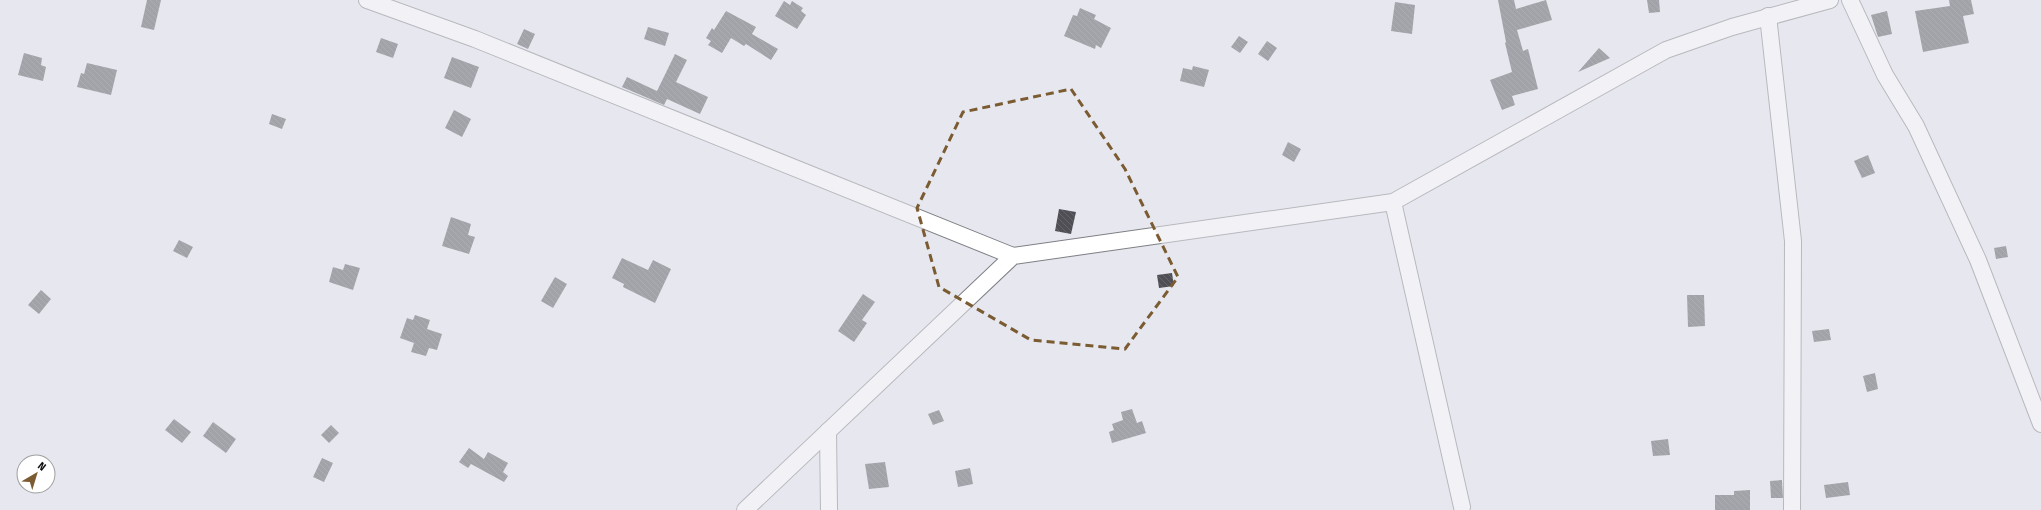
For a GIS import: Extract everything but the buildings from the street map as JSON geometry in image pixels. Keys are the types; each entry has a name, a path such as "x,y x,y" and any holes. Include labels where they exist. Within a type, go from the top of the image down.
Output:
{"street":[{"path":"367,0 475,39 1013,256 1392,202 1666,50 1768,16 1830,0"},
{"path":"1850,0 1885,75 1916,126 1975,254 2041,424"},
{"path":"1768,16 1793,241 1792,510"},
{"path":"1392,202 1462,507"},
{"path":"745,510 1013,256"},
{"path":"828,431 829,510"}],"highlighted area":[{"path":"1071,89 1125,169 1178,277 1125,349 1031,340 939,287 917,208 963,112"}]}
